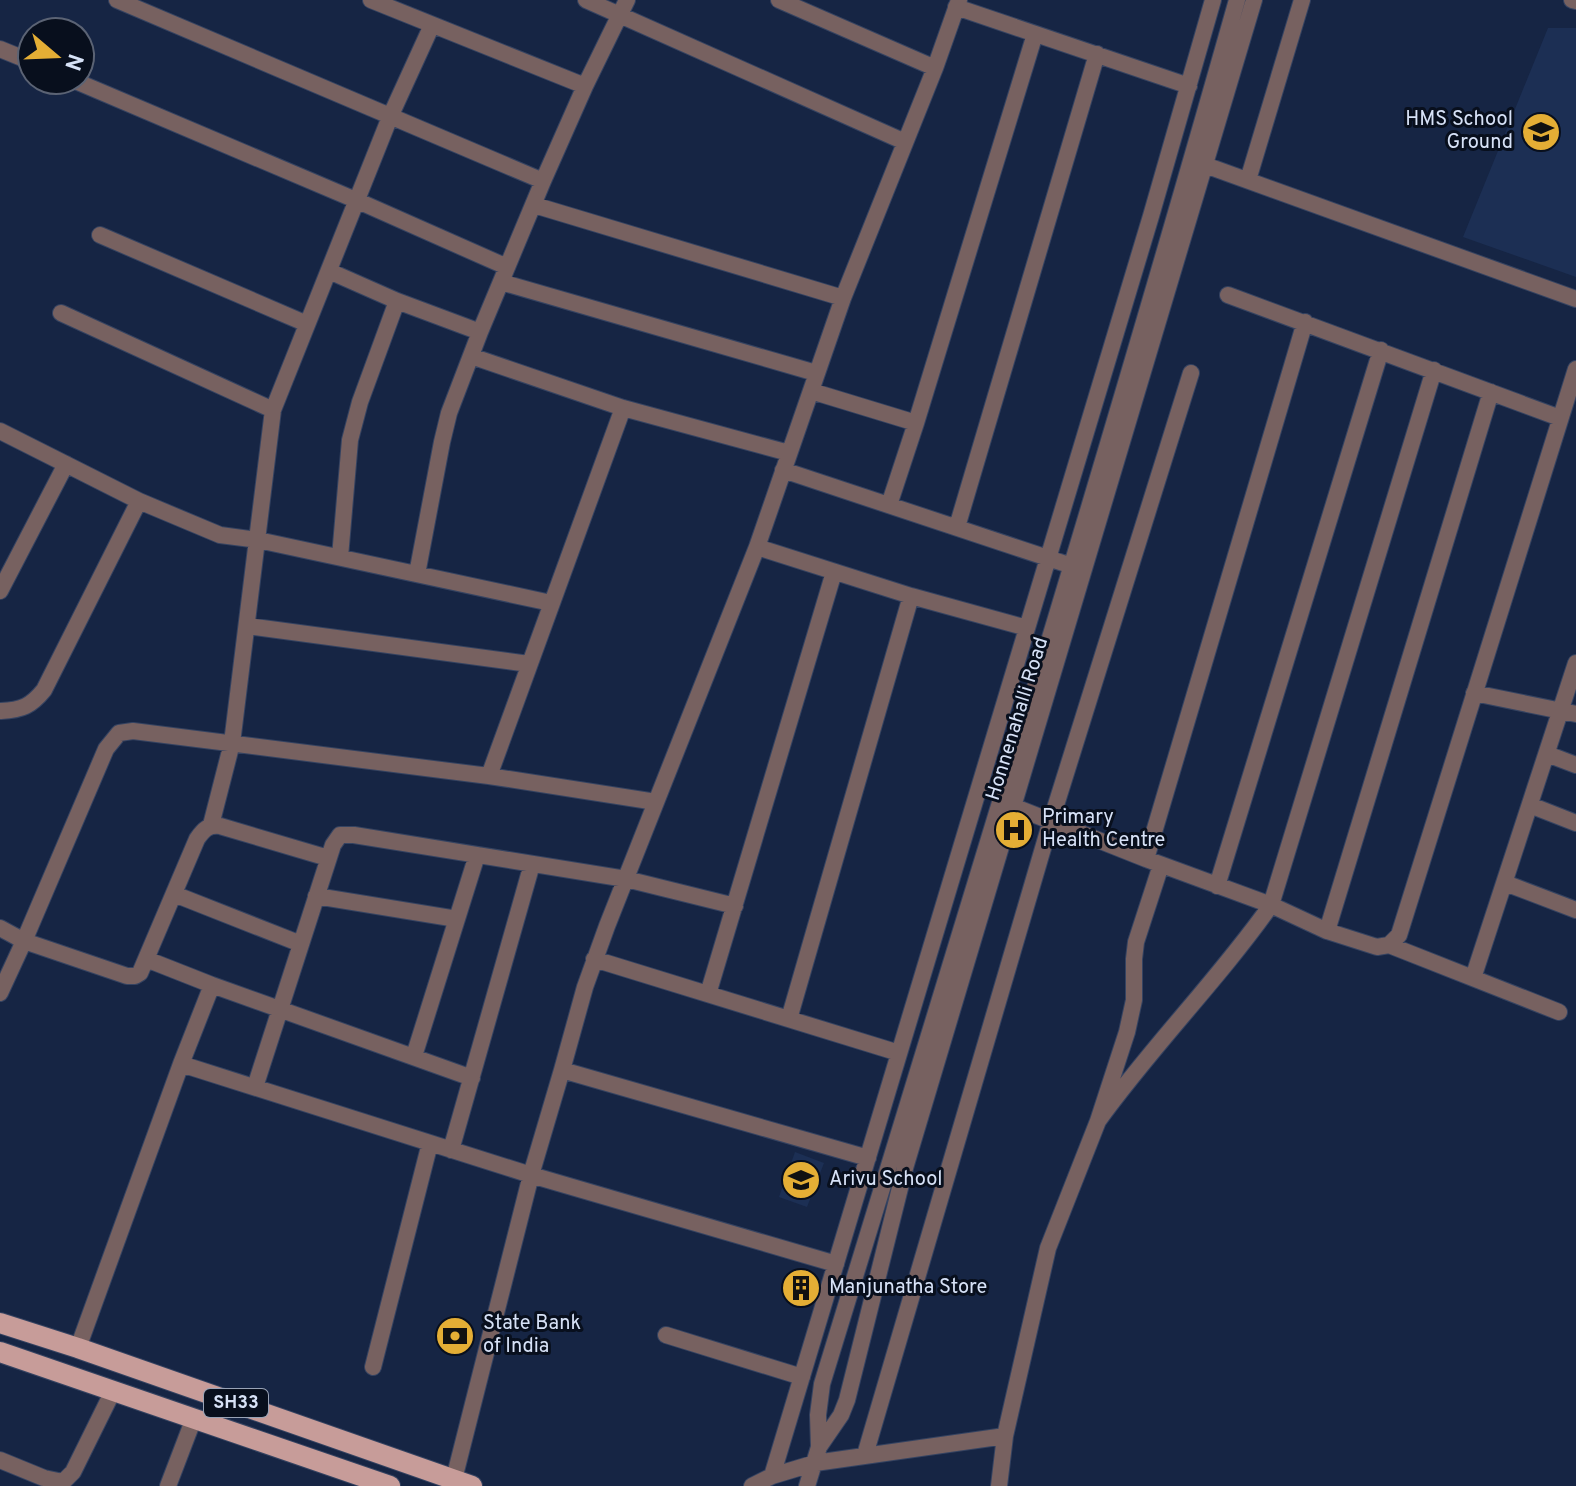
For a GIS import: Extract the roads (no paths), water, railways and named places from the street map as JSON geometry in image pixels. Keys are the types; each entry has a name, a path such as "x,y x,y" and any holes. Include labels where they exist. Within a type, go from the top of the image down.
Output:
{"main road":[{"name":"SH33","path":"0,1323 463,1483"},
{"name":"SH33","path":"0,1352 390,1486"}],"street":[{"path":"117,0 543,181"},
{"path":"371,0 585,86"},
{"path":"586,0 905,142"},
{"path":"417,574 446,428 471,356 543,181 627,0"},
{"path":"779,0 935,68"},
{"path":"772,1476 1213,0"},
{"name":"Honnenahalli Road","path":"807,1486 817,1455 847,1400 905,1168 1072,566 1237,0"},
{"name":"Honnenahalli Road","path":"817,1455 822,1384 1006,803 1254,0"},
{"path":"1248,180 1302,0"},
{"path":"463,1483 531,1175 594,959 757,547 843,298 958,4 1035,34 1189,86"},
{"path":"211,825 232,743 273,410 390,117 432,25"},
{"path":"889,505 1035,34"},
{"path":"957,527 1097,54"},
{"path":"96,90 358,201 504,275 816,373"},
{"path":"1205,165 1576,299"},
{"path":"534,205 843,298"},
{"path":"100,235 307,324"},
{"path":"329,271 480,332"},
{"path":"1228,295 1560,418"},
{"path":"340,557 350,440 360,402 397,301"},
{"path":"61,313 273,410"},
{"path":"999,1486 1005,1436 1048,1248 1098,1121 1127,1032 1134,1000 1136,942 1154,862 1305,322"},
{"path":"1217,886 1381,350"},
{"path":"471,356 623,408 789,453"},
{"path":"1389,945 1399,935 1576,369"},
{"path":"1098,1121 1126,1081 1248,937 1271,905 1434,370"},
{"path":"865,1455 1051,821 1191,373"},
{"path":"811,391 916,423"},
{"path":"1327,931 1491,392"},
{"path":"489,776 623,408"},
{"path":"0,431 139,501 220,535 258,540 551,603"},
{"path":"0,591 66,464"},
{"path":"783,470 1072,566"},
{"path":"0,711 17,710 34,702 44,690 139,501"},
{"path":"757,547 911,596 1027,628"},
{"path":"708,994 834,572"},
{"path":"789,1019 911,596"},
{"path":"248,626 529,664"},
{"path":"1473,978 1547,754 1569,712 1576,663"},
{"path":"1474,693 1569,712"},
{"path":"0,993 106,749 119,733 133,731 489,776 656,802"},
{"path":"1547,754 1576,765"},
{"path":"1006,803 1271,905 1327,931 1377,947 1389,945 1559,1012"},
{"path":"1530,805 1576,823"},
{"path":"0,928 24,941 127,976 135,976 140,973 203,829 211,825 220,826 328,858"},
{"path":"255,1087 328,858 340,835 626,879 735,906"},
{"path":"414,1056 477,855"},
{"path":"451,1150 532,864"},
{"path":"1505,883 1576,910"},
{"path":"174,894 301,944"},
{"path":"316,896 457,919"},
{"path":"146,959 472,1078"},
{"path":"594,959 899,1053"},
{"path":"78,1348 212,985"},
{"path":"181,1064 531,1175 836,1264"},
{"path":"562,1070 868,1158"},
{"path":"373,1367 430,1143"},
{"path":"666,1335 802,1377"},
{"path":"0,1460 44,1478 63,1482 73,1472 113,1391"},
{"path":"168,1486 194,1418"},
{"path":"752,1486 817,1455 865,1455 1005,1436"}],"place":[{"name":"HMS School Ground","path":"1541,132"},
{"name":"Primary Health Centre","path":"1014,830"},
{"name":"Arivu School","path":"801,1180"},
{"name":"Manjunatha Store","path":"801,1288"},
{"name":"State Bank of India","path":"455,1336"}]}
